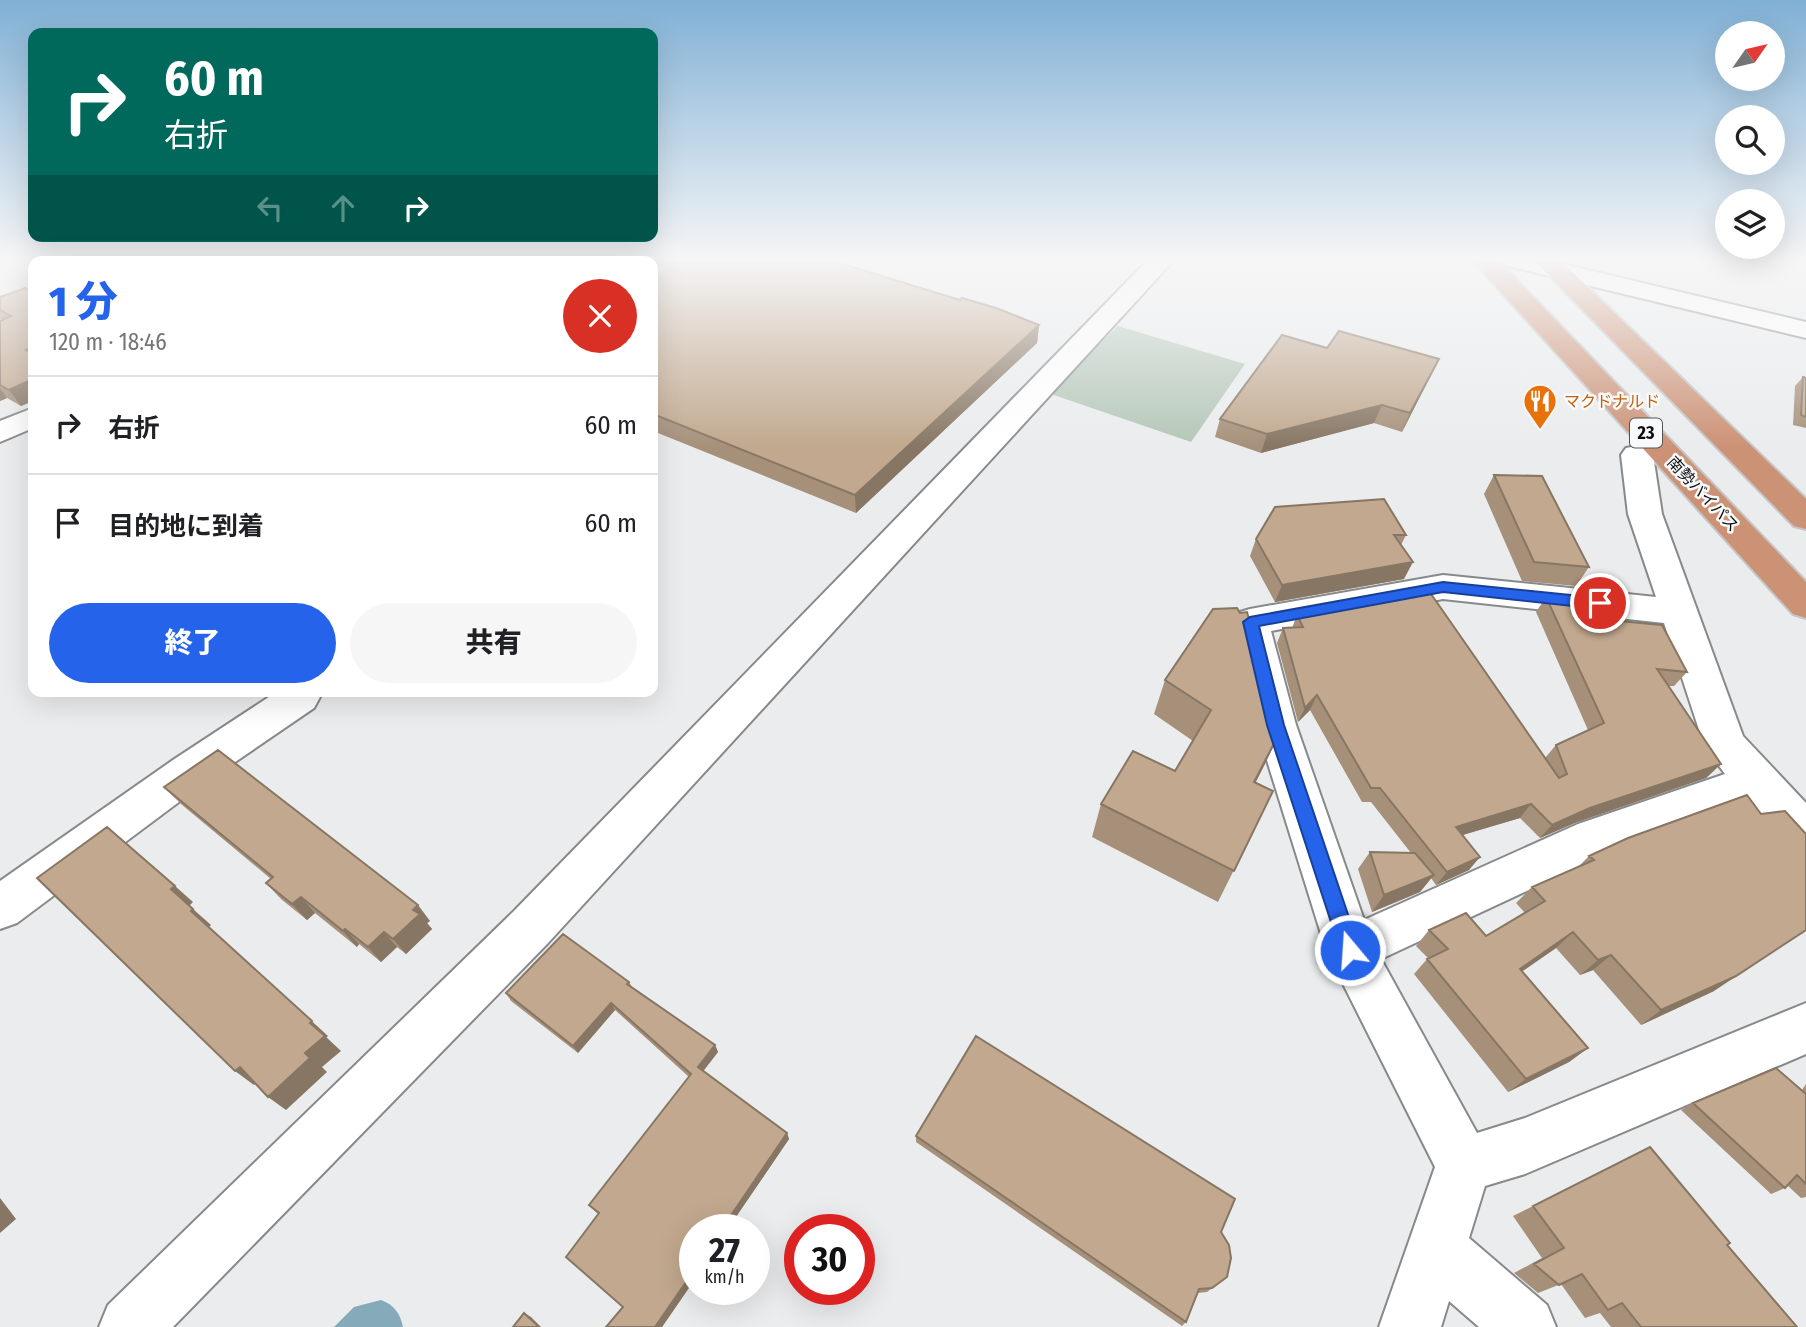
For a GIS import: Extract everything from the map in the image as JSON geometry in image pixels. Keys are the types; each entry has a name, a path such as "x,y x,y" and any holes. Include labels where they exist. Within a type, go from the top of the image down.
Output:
{"highway":[{"name":"南勢バイパス","path":"1543,323 1806,605"},
{"path":"1609,323 1806,518"}],"street":[{"path":"130,1327 531,927 1102,323"},
{"path":"1778,323 1806,330"},
{"path":"0,433 28,419"},
{"path":"1637,455 1645,514 1725,745 1806,833"},
{"path":"1410,1327 1464,1165 1350,950 1276,725 1250,622 1443,587 1679,612"},
{"path":"0,908 188,772 300,697"},
{"path":"1350,950 1594,838 1758,780"},
{"path":"1464,1165 1525,1146 1806,1028"},
{"path":"1436,1249 1525,1327"}],"green space":[{"path":"1118,326 1245,364 1191,442 1048,393"}],"water":[{"path":"381,1300 396,1310 403,1327 334,1327 354,1307"}],"building":[{"path":"0,323 28,323 28,381 9,390 0,385"},
{"path":"658,323 1039,325 855,495 658,416"},
{"path":"1339,331 1439,359 1410,413 1382,405 1267,434 1220,419 1282,335 1327,348"},
{"path":"1803,377 1806,378 1806,417 1801,415"},
{"path":"1494,475 1542,476 1589,567 1534,562"},
{"path":"1384,499 1406,535 1394,535 1413,562 1282,585 1256,539 1275,507"},
{"path":"1429,591 1559,778 1567,774 1556,745 1604,723 1546,597 1601,603 1609,620 1662,625 1687,672 1657,669 1721,764 1590,808 1552,825 1531,804 1456,827 1480,857 1447,872 1380,788 1371,788 1317,695 1305,708 1283,628 1303,627 1297,615"},
{"path":"1237,608 1240,613 1247,612 1281,730 1254,782 1273,791 1234,871 1101,804 1133,751 1175,771 1211,710 1165,680 1213,609"},
{"path":"218,750 418,905 413,910 420,914 393,939 384,932 368,947 345,929 343,931 301,897 292,904 266,883 273,877 164,787"},
{"path":"1747,795 1761,814 1785,811 1806,834 1806,930 1736,976 1661,1010 1611,955 1598,960 1573,932 1520,969 1588,1048 1526,1079 1427,959 1448,949 1429,930 1466,913 1486,936 1545,901 1532,887 1594,860 1589,856 1628,838"},
{"path":"107,827 175,886 171,889 193,909 191,911 312,1021 310,1023 325,1036 305,1053 310,1058 268,1097 240,1067 235,1071 37,878"},
{"path":"1370,852 1415,853 1434,875 1384,895"},
{"path":"563,934 629,982 627,984 715,1045 698,1067 787,1133 732,1214 679,1214 679,1292 655,1327 606,1327 623,1307 566,1257 599,1213 589,1205 691,1074 611,1003 573,1046 506,993"},
{"path":"976,1036 1235,1199 1221,1232 1229,1245 1231,1258 1227,1277 1212,1288 1199,1289 1186,1322 916,1136"},
{"path":"1776,1068 1806,1094 1806,1184 1797,1175 1785,1188 1693,1103"},
{"path":"1650,1147 1730,1243 1727,1245 1797,1327 1641,1327 1622,1303 1608,1310 1582,1274 1559,1285 1534,1264 1564,1248 1533,1206"},
{"path":"524,1313 539,1327 513,1327"}],"place":[{"name":"マクドナルド","path":"1540,431"}],"route":[{"path":"1350,950 1276,725 1250,622 1443,587 1600,603"}]}
